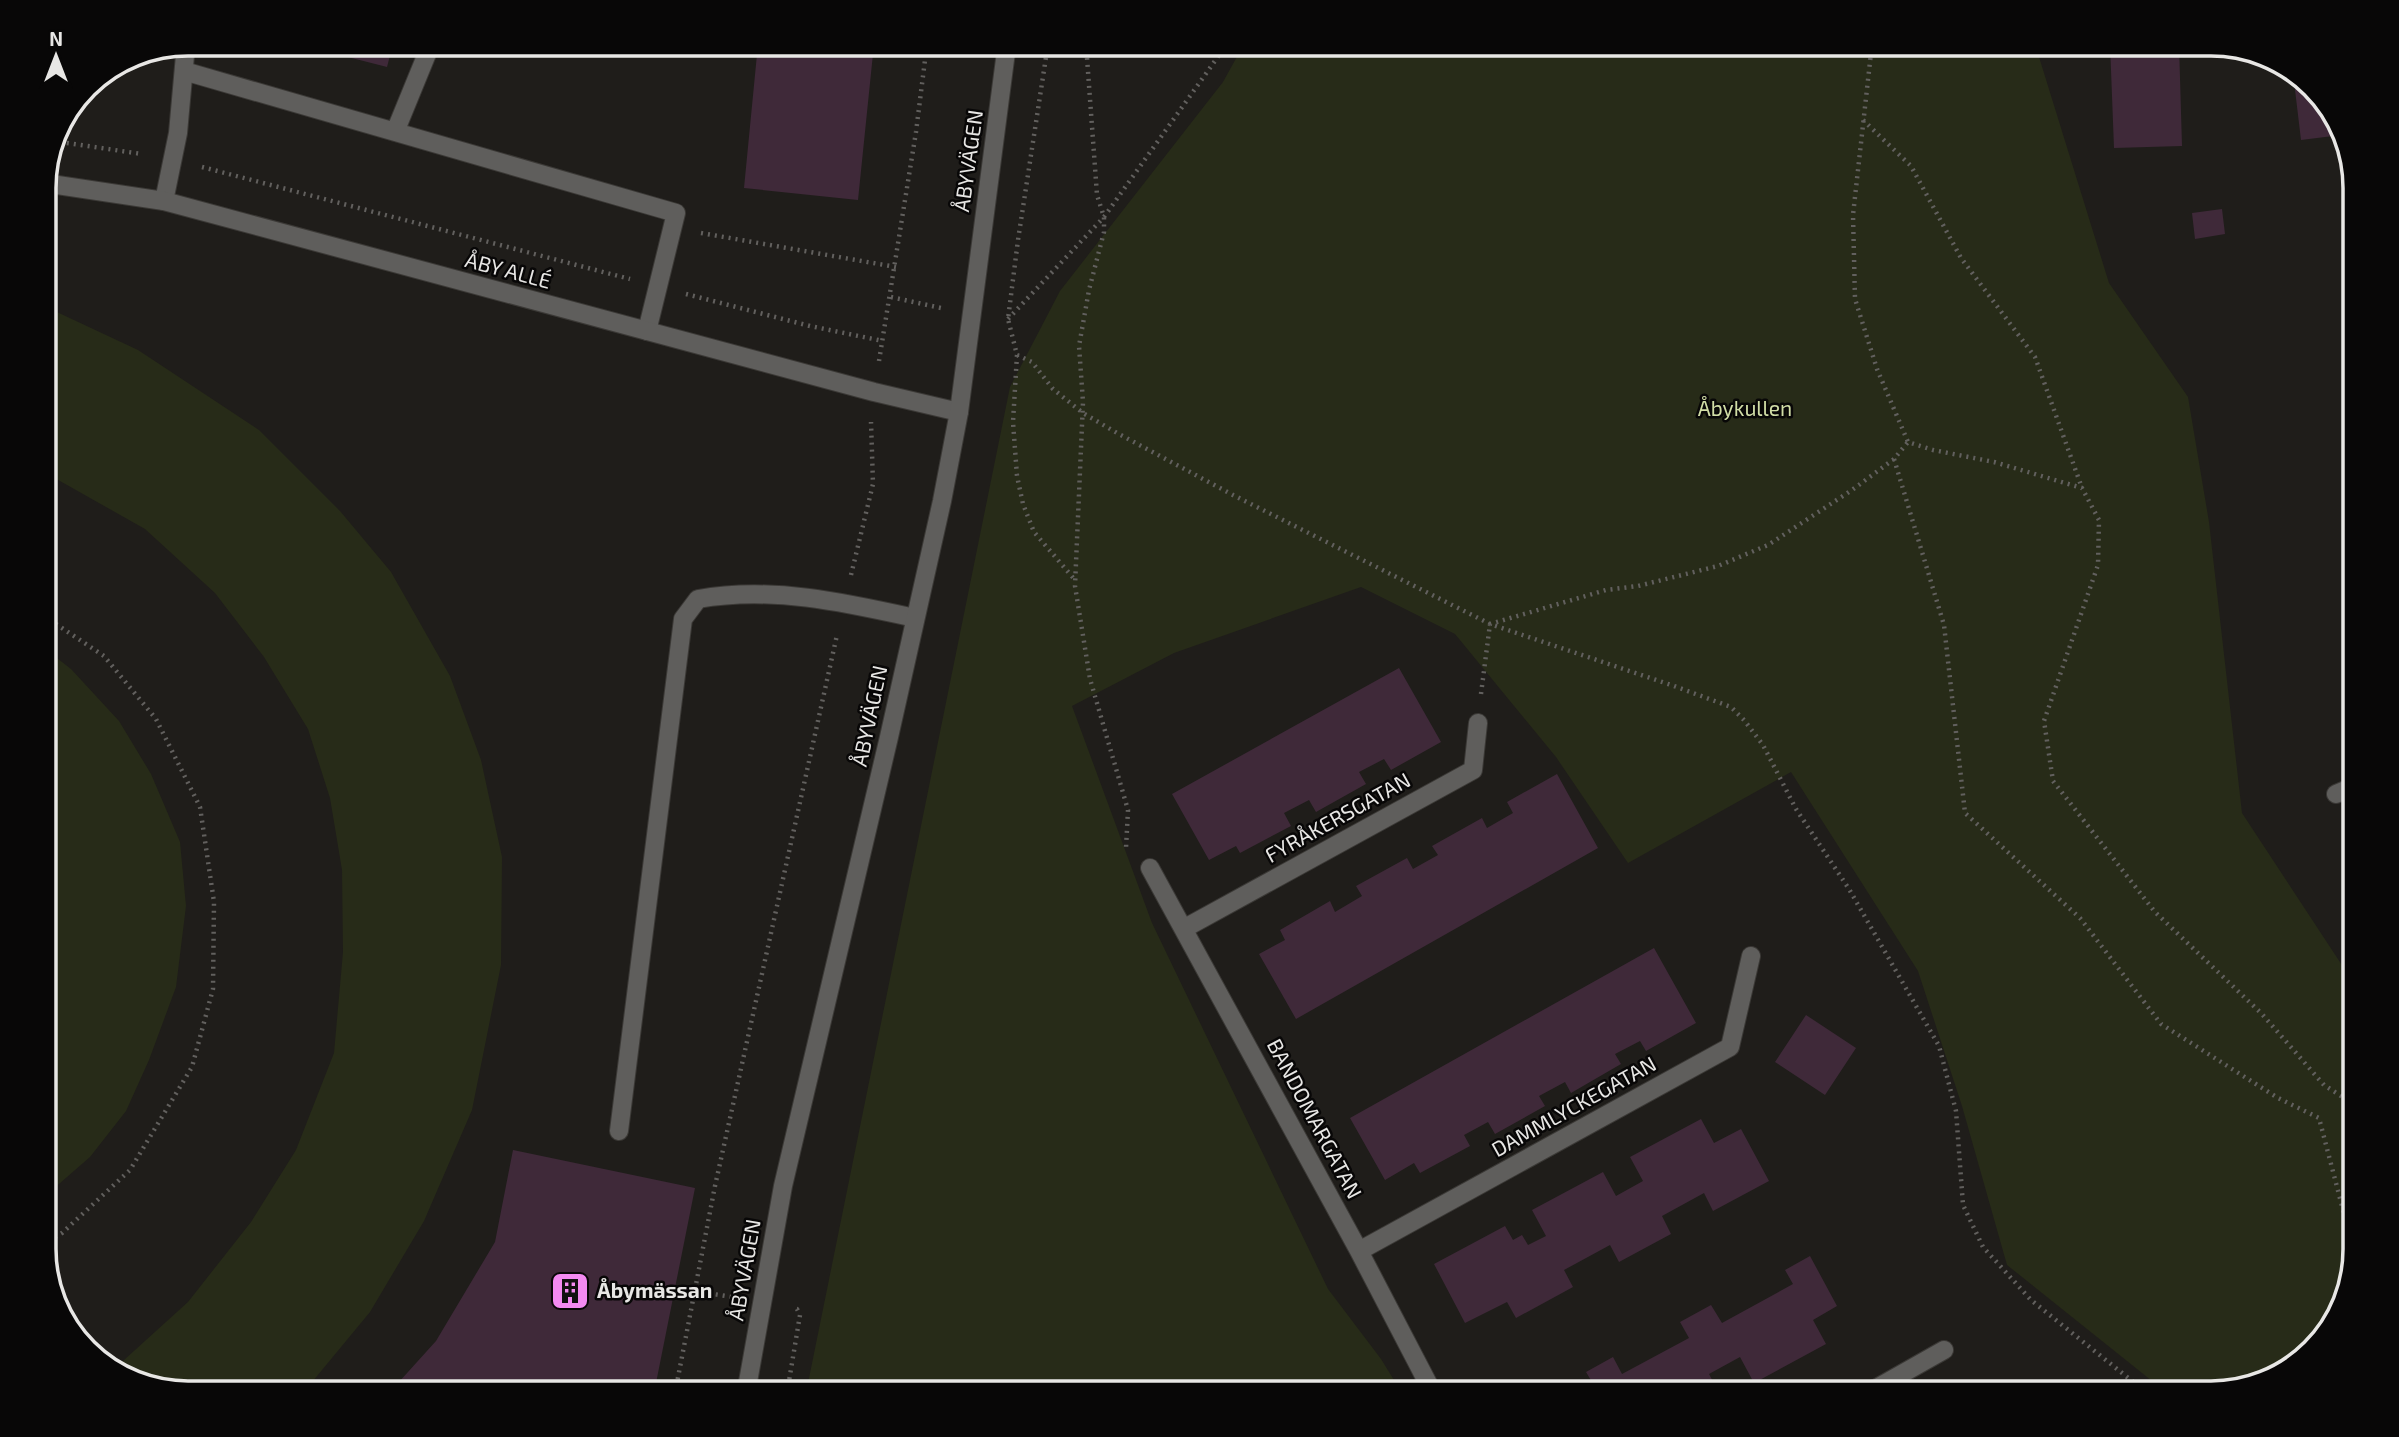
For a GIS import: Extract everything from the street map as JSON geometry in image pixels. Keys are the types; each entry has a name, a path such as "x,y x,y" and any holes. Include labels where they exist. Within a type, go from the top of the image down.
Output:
{"street":[{"path":"164,201 178,134 185,56"},
{"path":"395,132 426,56"},
{"name":"ÅBYVÄGEN","path":"748,1381 783,1186 942,501 959,412 1005,56"},
{"path":"184,71 676,214 647,331"},
{"name":"ÅBY ALLÉ","path":"56,185 164,201 874,392 959,412"},
{"path":"619,1131 682,620 698,599 725,594 765,593 845,602 915,618"},
{"name":"FYRÅKERSGATAN","path":"1185,928 1473,770 1478,723"},
{"path":"2336,794 2343,791"},
{"name":"BANDOMARGATAN","path":"1150,867 1427,1381"},
{"name":"DAMMLYCKEGATAN","path":"1359,1251 1730,1047 1751,956"},
{"path":"1889,1381 1944,1350"}],"path":[{"path":"678,1381 715,1186 873,484 870,438 874,392 896,267 926,56"},
{"path":"1046,56 1018,240 1009,320 1017,355 1013,422 1017,476 1023,504 1034,532 1075,580"},
{"path":"1087,56 1097,195 1104,217 1104,232 1089,290 1079,346 1083,413 1075,580 1090,679 1128,810 1125,856"},
{"path":"1009,320 1104,217 1218,56"},
{"path":"1871,56 1853,215 1856,299 1877,369 1908,442 1933,450 1994,461 2082,488"},
{"path":"1863,120 1911,166 1961,258 2035,357 2082,488 2099,520 2098,565 2044,721 2053,781 2155,912 2262,1014 2324,1085 2343,1097"},
{"path":"65,143 172,159 810,326 883,341"},
{"path":"672,229 896,267"},
{"path":"1017,355 1032,362 1053,389 1083,413 1233,495 1490,624 1731,708 1763,745 1796,809 1849,889 1939,1046 1956,1111 1963,1205 1983,1247 2031,1300 2132,1381"},
{"path":"1490,624 1606,590 1638,586 1718,566 1769,545 1894,459 1908,442"},
{"path":"1894,459 1944,625 1965,813 2080,918 2161,1024 2278,1098 2319,1118 2343,1210"},
{"path":"56,624 104,656 156,719 200,807 214,902 212,989 192,1067 130,1170 56,1236"},
{"path":"1478,723 1490,624"}],"green space":[{"name":"Åbykullen","path":"1237,56 2039,56 2109,283 2188,397 2209,522 2242,813 2343,967 2342,1266 2333,1299 2325,1315 2316,1329 2291,1354 2261,1371 2228,1380 2152,1381 2007,1265 1962,1106 1918,971 1791,772 1628,863 1556,757 1455,634 1361,587 1174,653 1072,706 1152,923 1328,1289 1395,1381 808,1381 1010,387 1060,291 1223,82"},
{"path":"56,312 138,350 259,430 340,511 391,572 450,676 481,760 502,857 501,965 472,1110 424,1221 370,1312 313,1381 171,1380 138,1371 121,1363 188,1302 251,1222 296,1150 334,1053 343,952 342,870 330,798 308,729 264,657 215,593 145,529 56,479"},
{"path":"56,657 71,669 119,721 151,774 180,842 186,906 176,987 149,1060 126,1111 90,1157 56,1187"}],"building":[{"path":"344,56 390,56 387,67"},
{"path":"757,56 873,56 858,200 744,188"},
{"path":"2110,56 2179,56 2182,146 2114,148"},
{"path":"2295,86 2316,108 2332,136 2301,140"},
{"path":"2222,209 2225,234 2195,239 2192,213"},
{"path":"1399,668 1441,742 1391,770 1384,759 1359,772 1366,784 1316,812 1309,800 1284,813 1291,826 1240,853 1236,846 1209,860 1172,794"},
{"path":"1557,774 1598,848 1296,1019 1259,954 1285,940 1280,930 1330,901 1335,912 1362,896 1356,886 1407,858 1413,869 1438,855 1432,846 1482,818 1487,828 1513,813 1507,802"},
{"path":"1654,948 1696,1023 1646,1051 1640,1041 1615,1054 1621,1064 1571,1093 1565,1082 1539,1096 1545,1106 1495,1134 1488,1122 1464,1135 1470,1146 1420,1173 1414,1163 1385,1180 1350,1118"},
{"path":"1806,1015 1856,1048 1825,1095 1775,1062"},
{"path":"1701,1119 1714,1143 1741,1129 1769,1181 1713,1211 1704,1193 1662,1216 1671,1234 1619,1262 1610,1245 1564,1270 1573,1287 1516,1318 1507,1302 1465,1323 1434,1264 1505,1226 1513,1240 1522,1235 1528,1245 1546,1236 1532,1210 1603,1172 1616,1196 1643,1181 1630,1157"},
{"name":"Åbymässan","path":"513,1150 695,1188 656,1381 400,1381 436,1341 495,1242"},
{"path":"1810,1256 1837,1306 1813,1320 1826,1344 1758,1381 1753,1381 1740,1357 1709,1374 1713,1381 1591,1381 1586,1372 1613,1357 1622,1374 1689,1338 1680,1322 1711,1305 1722,1323 1793,1284 1785,1270"}],"place":[{"name":"Åbymässan","path":"570,1291"}]}
